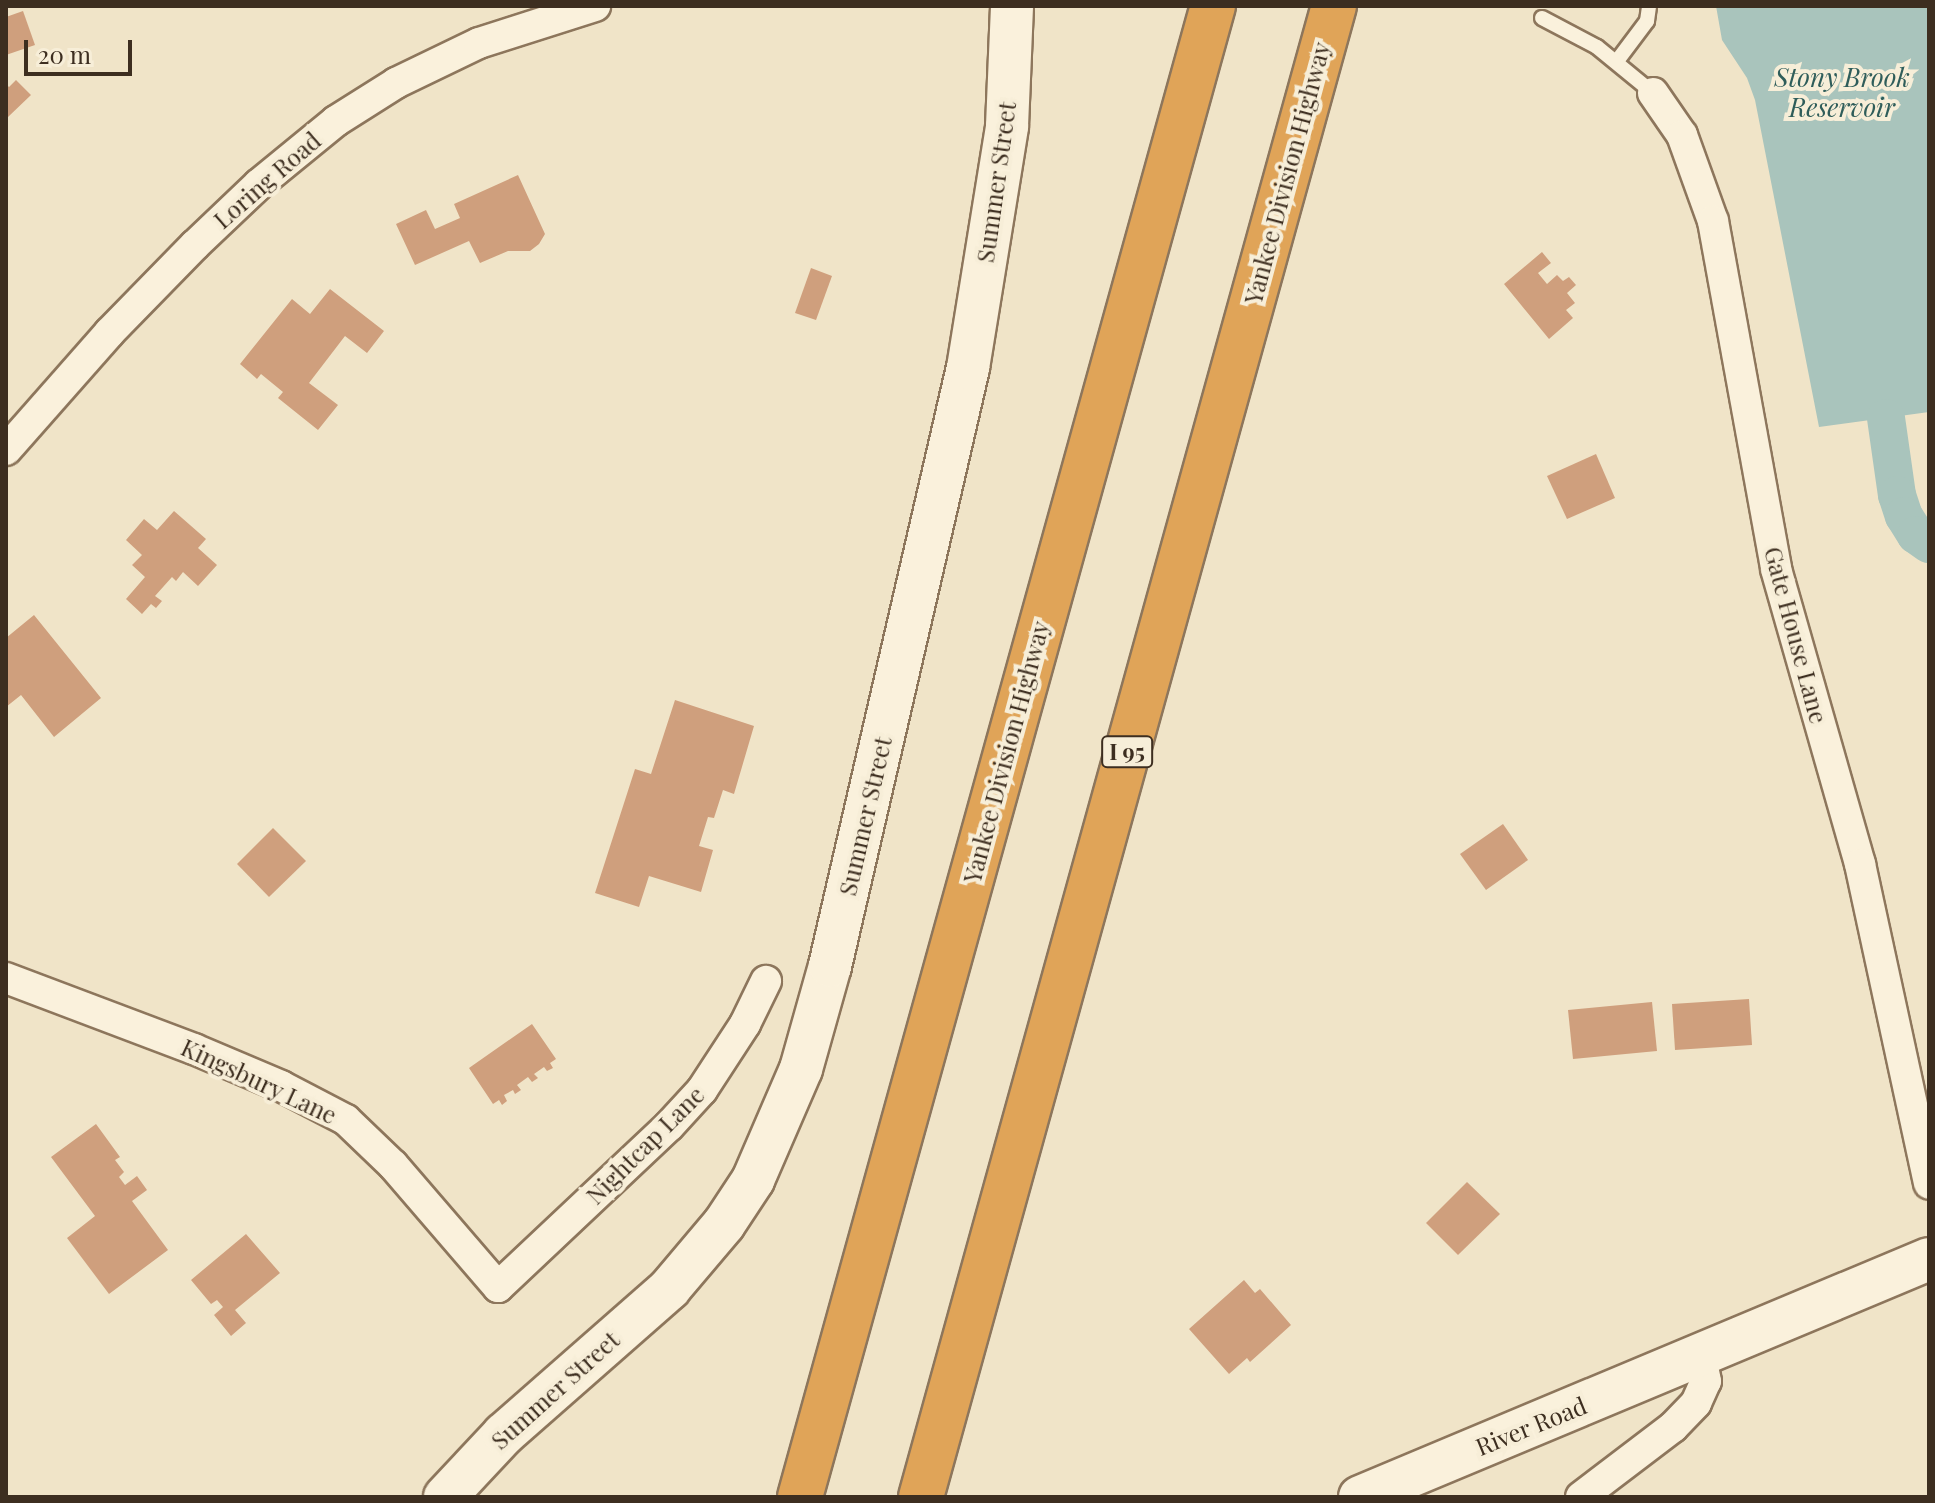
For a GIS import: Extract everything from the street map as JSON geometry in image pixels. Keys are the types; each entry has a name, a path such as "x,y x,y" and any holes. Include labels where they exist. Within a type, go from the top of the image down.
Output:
{"highway":[{"name":"Yankee Division Highway","path":"800,1497 1213,6"},
{"name":"Yankee Division Highway","path":"921,1497 1334,6"}],"street":[{"name":"Loring Road","path":"6,450 109,333 195,245 259,184 336,121 396,83 479,43 595,6"},
{"name":"Summer Street","path":"445,1497 515,1424 669,1289 724,1224 753,1180 801,1069 830,966 968,368 1007,126 1012,6"},
{"name":"Gate House Lane","path":"1653,93 1682,135 1713,221 1776,569 1860,864 1929,1184"},
{"name":"Kingsbury Lane","path":"6,978 209,1055 281,1086 346,1120 393,1165 498,1287"},
{"name":"Nightcap Lane","path":"498,1287 669,1126 702,1090 745,1024 766,981"},
{"name":"River Road","path":"1360,1497 1701,1357 1929,1259"},
{"path":"1581,1497 1666,1433 1696,1403 1706,1381 1701,1357"}],"lane":[{"path":"1617,61 1647,21 1649,6"},
{"path":"1542,18 1617,61 1653,93"}],"water":[{"name":"Stony Brook Reservoir","path":"1716,6 1929,6 1929,412 1819,427 1755,100 1747,78 1722,40"}],"building":[{"path":"23,11 35,45 6,55 6,17"},
{"path":"16,80 31,95 8,117 6,84 9,87"},
{"path":"518,175 545,234 539,244 530,251 508,251 480,263 469,241 415,265 396,224 426,210 435,229 460,218 454,204"},
{"path":"1542,252 1551,263 1538,273 1547,284 1557,275 1563,281 1569,277 1576,285 1567,293 1575,303 1566,310 1573,318 1549,339 1504,284"},
{"path":"811,268 832,276 816,320 795,313"},
{"path":"330,289 384,331 367,353 345,336 309,383 338,405 318,430 278,398 283,392 261,374 257,379 240,364 292,299 310,314"},
{"path":"1596,454 1615,498 1567,519 1547,476"},
{"path":"174,511 206,539 198,548 217,565 198,586 183,572 176,581 172,577 155,596 162,601 156,608 151,604 142,614 126,599 145,577 132,565 142,555 126,540 144,519 157,530"},
{"path":"34,615 101,698 54,737 21,695 6,707 6,638"},
{"path":"675,700 754,726 734,794 723,790 714,818 708,817 699,846 713,850 701,892 649,876 639,907 595,893 635,769 651,774"},
{"path":"1503,824 1528,860 1486,890 1460,854"},
{"path":"273,828 306,861 269,897 237,864"},
{"path":"1749,999 1752,1045 1675,1050 1672,1004"},
{"path":"1652,1002 1657,1051 1573,1059 1568,1010"},
{"path":"532,1024 556,1059 550,1063 553,1068 547,1071 544,1067 534,1074 538,1078 532,1082 528,1077 517,1085 521,1090 504,1095 507,1101 502,1105 499,1100 493,1104 469,1068"},
{"path":"96,1124 120,1157 115,1160 124,1172 119,1177 125,1185 137,1176 147,1190 132,1201 168,1250 109,1294 67,1238 95,1216 51,1157"},
{"path":"1467,1182 1500,1214 1458,1255 1426,1223"},
{"path":"246,1234 280,1273 235,1310 246,1323 231,1336 214,1315 223,1307 217,1300 211,1304 191,1280"},
{"path":"1244,1280 1255,1293 1260,1289 1291,1325 1250,1362 1247,1358 1229,1374 1189,1329"}],"waterway":[{"path":"1886,418 1897,495 1904,516 1916,535 1929,544"}]}
